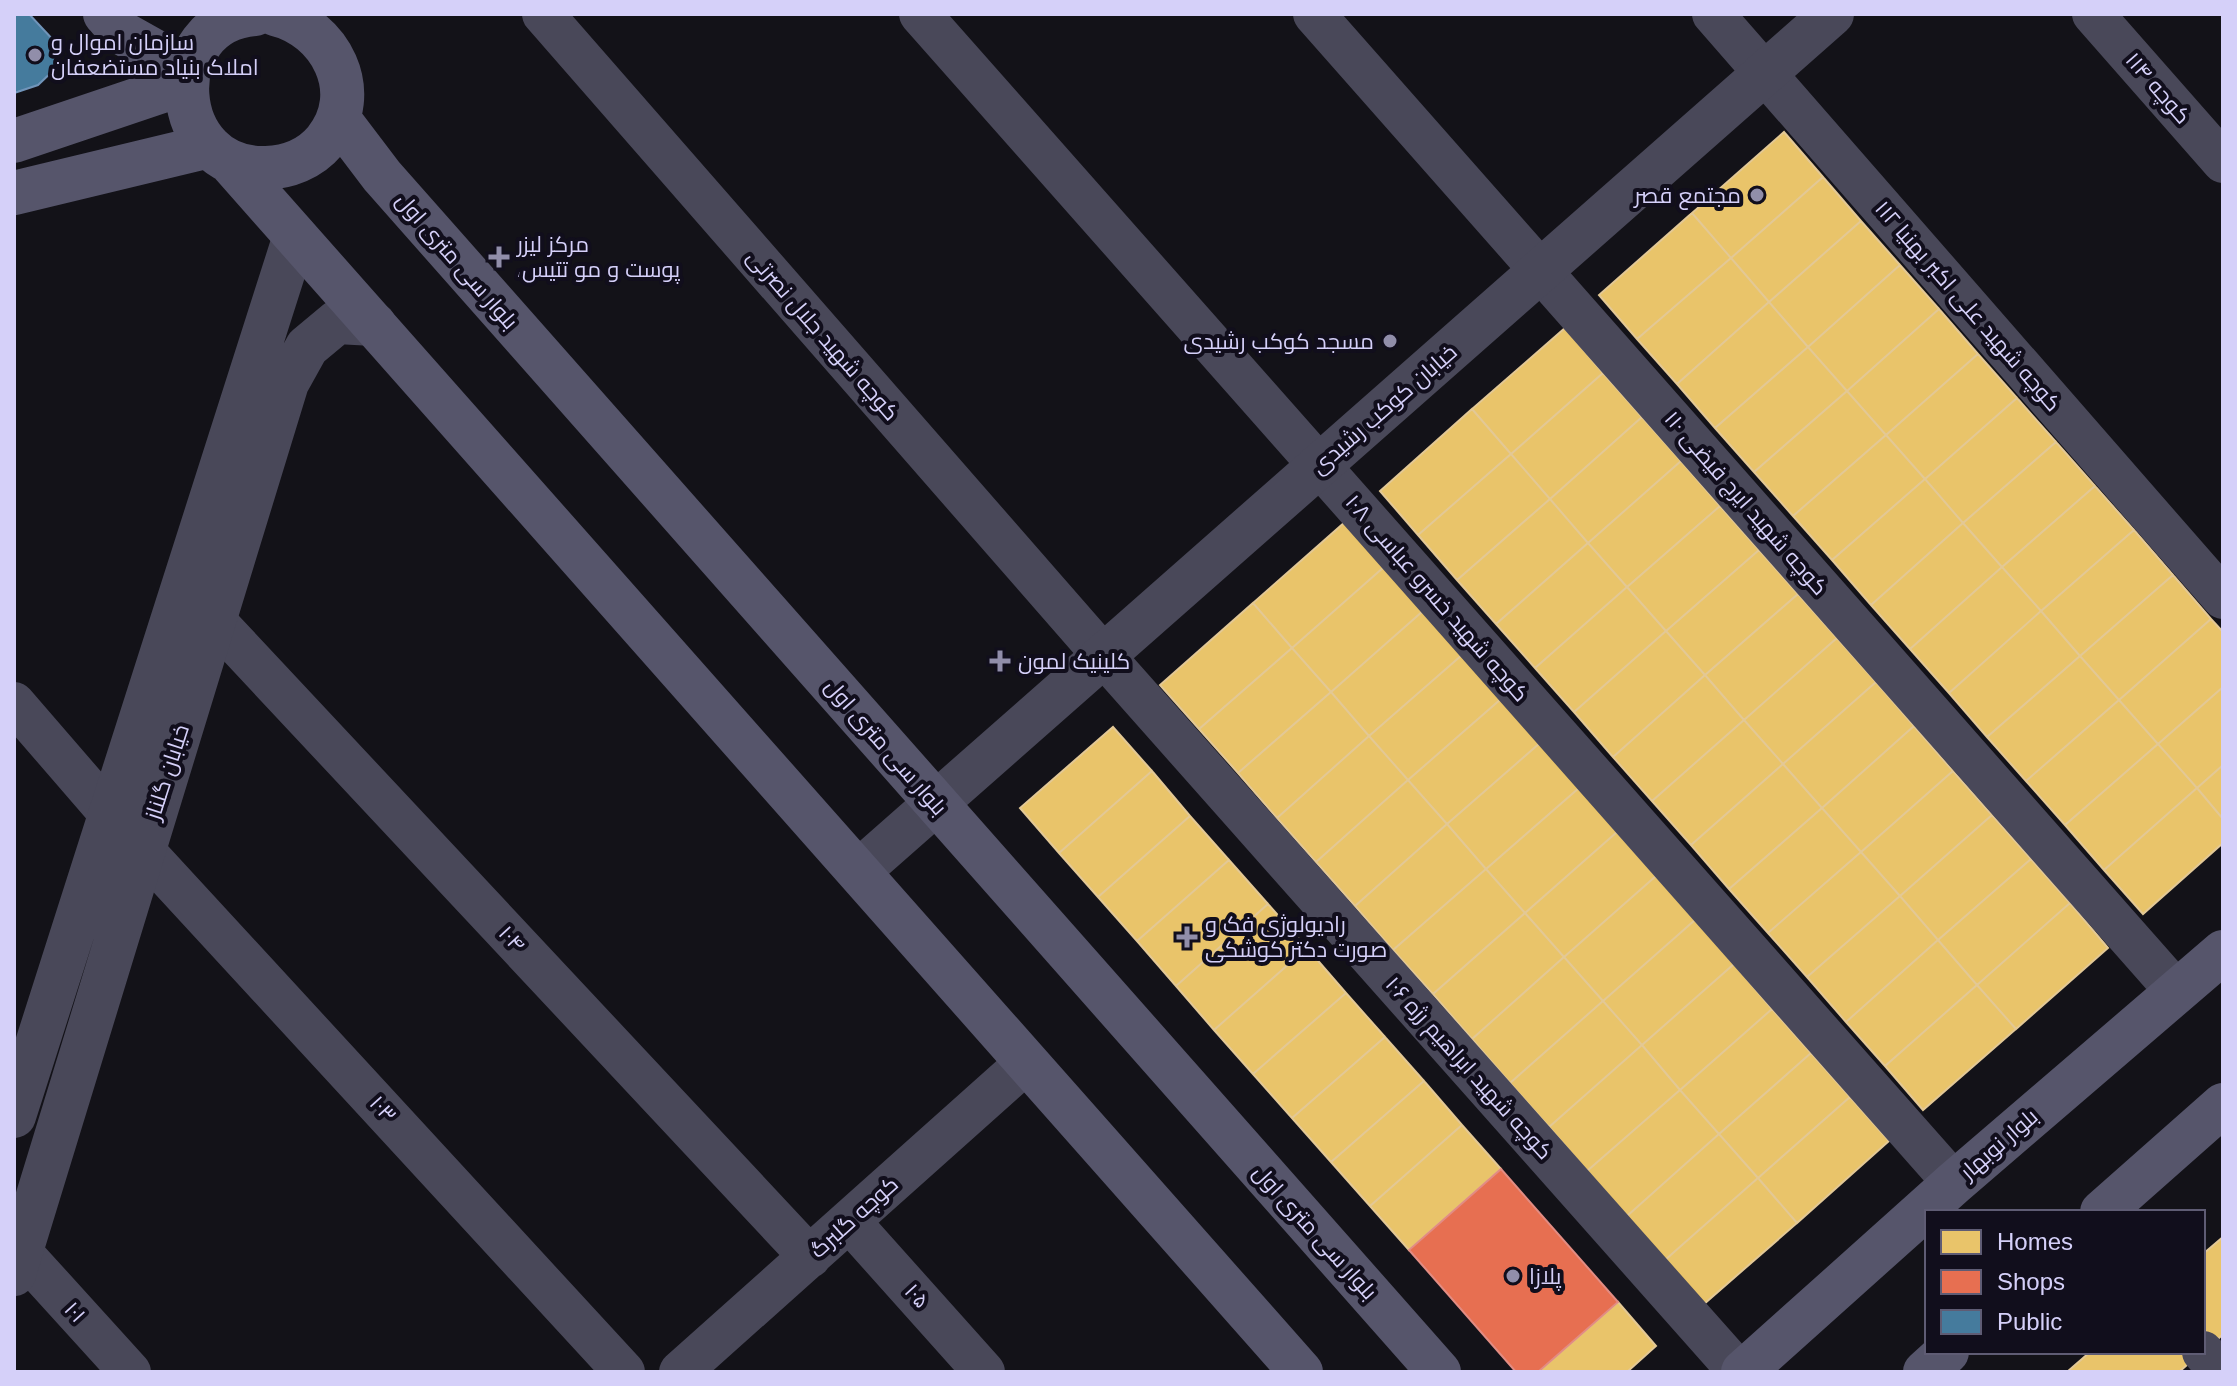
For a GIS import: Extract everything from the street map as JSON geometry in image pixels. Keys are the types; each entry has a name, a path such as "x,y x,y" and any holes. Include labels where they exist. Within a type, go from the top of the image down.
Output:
{"main road":[{"path":"105,14 122,33 187,77"},
{"path":"255,14 230,20 204,41 187,77 187,106 195,128 374,324 1301,1372"},
{"path":"14,193 219,154 254,169 281,168 305,158 325,140 338,118 342,95 340,71 322,23 275,14"},
{"path":"14,141 187,77"},
{"name":"بلوار سی متری اول","path":"338,118 382,176 1439,1372"},
{"name":"بلوار نوبهار","path":"1741,1372 1954,1183 2223,952"},
{"path":"2104,1210 2223,1105"},
{"path":"1925,1372 1945,1354"}],"street":[{"name":"کوچه شهید جلال نصرتی","path":"543,14 1103,655"},
{"name":"کوچه شهید خسرو عباسی ۱۰۸","path":"920,14 1954,1183"},
{"name":"کوچه شهید ایرج فیضی ۱۱۰","path":"1314,14 2177,992"},
{"name":"کوچه شهید علی اکبر بهنیا ۱۱۲","path":"1713,14 2223,598"},
{"name":"خیابان کوکب رشیدی","path":"859,871 1832,14"},
{"name":"کوچه ۱۱۴","path":"2093,14 2223,162"},
{"name":"خیابان گلناز","path":"18,1263 143,847 215,621 241,465 295,236"},
{"name":"خیابان گلناز","path":"14,1116 110,814 241,465 307,347 337,322 374,324"},
{"name":"۱۰۴","path":"215,621 810,1257"},
{"name":"کوچه شهید ابراهیم رژه ۱۰۶","path":"1103,655 1741,1372"},
{"name":"۱۰۳","path":"14,703 110,814 624,1372"},
{"name":"کوچه گلبرگ","path":"680,1372 1027,1062"},
{"name":"۱۰۵","path":"849,1221 984,1372"},
{"name":"۱۰۱","path":"18,1263 130,1372"},
{"path":"2205,1354 2220,1372"}],"building: Homes":[{"name":"مجتمع قصر","path":"1784,132 1823,177 1731,258 1692,213"},
{"path":"1823,177 1861,221 1769,302 1731,258"},
{"path":"1692,213 1731,258 1637,339 1599,295"},
{"path":"1861,221 1900,265 1808,347 1769,302"},
{"path":"1731,258 1769,302 1677,384 1637,339"},
{"path":"1900,265 1939,309 1847,391 1808,347"},
{"path":"1769,302 1808,347 1715,428 1677,384"},
{"path":"1939,309 1978,354 1886,435 1847,391"},
{"path":"1565,328 1603,373 1511,454 1472,409"},
{"path":"1808,347 1847,391 1754,472 1715,428"},
{"path":"1978,354 2017,398 1925,479 1886,435"},
{"path":"1603,373 1642,417 1550,499 1511,454"},
{"path":"1847,391 1886,435 1793,516 1754,472"},
{"path":"2017,398 2056,442 1963,523 1925,479"},
{"path":"1472,409 1511,454 1418,535 1380,491"},
{"path":"1642,417 1681,461 1588,543 1550,499"},
{"path":"1886,435 1925,479 1832,560 1793,516"},
{"path":"2056,442 2095,486 2002,567 1963,523"},
{"path":"1511,454 1550,499 1457,580 1418,535"},
{"path":"1681,461 1720,506 1627,587 1588,543"},
{"path":"1925,479 1963,523 1871,605 1832,560"},
{"path":"2095,486 2134,530 2041,611 2002,567"},
{"path":"1550,499 1588,543 1496,624 1457,580"},
{"path":"1720,506 1759,550 1666,631 1627,587"},
{"path":"1345,522 1384,567 1292,648 1253,603"},
{"path":"1963,523 2002,567 1910,649 1871,605"},
{"path":"2134,530 2173,575 2080,656 2041,611"},
{"path":"1588,543 1627,587 1535,668 1496,624"},
{"path":"1759,550 1798,594 1705,675 1666,631"},
{"path":"1384,567 1423,611 1331,692 1292,648"},
{"path":"2002,567 2041,611 1949,693 1910,649"},
{"path":"2173,575 2211,619 2119,700 2080,656"},
{"path":"1627,587 1666,631 1574,712 1535,668"},
{"path":"1798,594 1837,638 1744,720 1705,675"},
{"path":"1253,603 1292,648 1199,729 1160,685"},
{"path":"1423,611 1462,655 1369,736 1331,692"},
{"path":"2041,611 2080,656 1987,737 1949,693"},
{"path":"2211,619 2223,632 2223,687 2158,744 2119,700"},
{"path":"1666,631 1705,675 1613,757 1574,712"},
{"path":"1837,638 1876,682 1783,764 1744,720"},
{"path":"1292,648 1331,692 1238,773 1199,729"},
{"path":"1462,655 1501,699 1408,780 1369,736"},
{"path":"2080,656 2119,700 2026,781 1987,737"},
{"path":"1705,675 1744,720 1652,801 1613,757"},
{"path":"1876,682 1914,726 1822,808 1783,764"},
{"path":"2223,687 2223,765 2197,788 2158,744"},
{"path":"1331,692 1369,736 1277,818 1238,773"},
{"path":"1501,699 1540,743 1447,824 1408,780"},
{"path":"2119,700 2158,744 2065,825 2026,781"},
{"path":"1744,720 1783,764 1691,845 1652,801"},
{"path":"1914,726 1953,771 1861,852 1822,808"},
{"path":"1113,727 1152,771 1059,853 1020,808"},
{"path":"1369,736 1408,780 1316,862 1277,818"},
{"path":"1540,743 1579,788 1486,869 1447,824"},
{"path":"2158,744 2197,788 2104,870 2065,825"},
{"path":"1783,764 1822,808 1729,889 1691,845"},
{"path":"2223,765 2223,819 2197,788"},
{"path":"1152,771 1190,816 1098,897 1059,853"},
{"path":"1953,771 1992,815 1900,896 1861,852"},
{"path":"1408,780 1447,824 1355,906 1316,862"},
{"path":"1579,788 1617,832 1525,913 1486,869"},
{"path":"2197,788 2223,819 2223,843 2143,914 2104,870"},
{"path":"1822,808 1861,852 1768,933 1729,889"},
{"path":"1992,815 2031,859 1938,940 1900,896"},
{"path":"1190,816 1229,860 1137,941 1098,897"},
{"path":"1447,824 1486,869 1393,950 1355,906"},
{"path":"1617,832 1656,876 1564,957 1525,913"},
{"path":"1861,852 1900,896 1807,977 1768,933"},
{"path":"2031,859 2070,903 1977,985 1938,940"},
{"path":"1229,860 1268,904 1176,986 1137,941"},
{"path":"1486,869 1525,913 1433,994 1393,950"},
{"path":"1656,876 1695,920 1603,1001 1564,957"},
{"path":"1900,896 1938,940 1846,1022 1807,977"},
{"path":"2070,903 2108,948 2016,1029 1977,985"},
{"path":"1268,904 1307,948 1214,1030 1176,986"},
{"path":"1525,913 1564,957 1472,1039 1433,994"},
{"path":"1695,920 1734,964 1642,1045 1603,1001"},
{"path":"1938,940 1977,985 1885,1066 1846,1022"},
{"path":"1307,948 1346,993 1253,1074 1214,1030"},
{"path":"1564,957 1603,1001 1510,1083 1472,1039"},
{"path":"1734,964 1772,1009 1680,1090 1642,1045"},
{"path":"1977,985 2016,1029 1923,1110 1885,1066"},
{"path":"1346,993 1385,1037 1292,1118 1253,1074"},
{"path":"1603,1001 1642,1045 1549,1127 1510,1083"},
{"path":"1772,1009 1811,1053 1719,1134 1680,1090"},
{"path":"1385,1037 1424,1081 1331,1162 1292,1118"},
{"path":"1642,1045 1680,1090 1587,1171 1549,1127"},
{"path":"1811,1053 1850,1097 1758,1178 1719,1134"},
{"path":"1424,1081 1462,1125 1370,1206 1331,1162"},
{"path":"1680,1090 1719,1134 1627,1216 1587,1171"},
{"path":"1850,1097 1889,1141 1797,1223 1758,1178"},
{"path":"1462,1125 1501,1169 1409,1250 1370,1206"},
{"path":"1719,1134 1758,1178 1665,1260 1627,1216"},
{"path":"1758,1178 1797,1223 1704,1304 1665,1260"},
{"path":"2223,1237 2223,1334 2215,1342 2205,1330 2205,1252"},
{"path":"1618,1302 1656,1346 1627,1372 1538,1372"},
{"path":"2088,1354 2192,1354 2195,1358 2179,1372 2067,1372"}],"building: Shops":[{"name":"پلازا","path":"1501,1169 1618,1302 1538,1372 1516,1372 1409,1250"}],"building: Public":[{"name":"سازمان اموال و املاک بنیاد مستضعفان","path":"14,14 29,14 56,43 58,66 38,85 14,93"}],"place":[{"name":"سازمان اموال و املاک بنیاد مستضعفان","path":"35,55"},
{"name":"مجتمع قصر","path":"1757,195"},
{"name":"مرکز لیزر ،پوست و مو تتیس","path":"499,257"},
{"name":"مسجد کوکب رشیدی","path":"1390,341"},
{"name":"کلینیک لمون","path":"1000,661"},
{"name":"رادیولوژی فک و صورت دکتر کوشکی","path":"1187,937"},
{"name":"پلازا","path":"1513,1276"}]}
